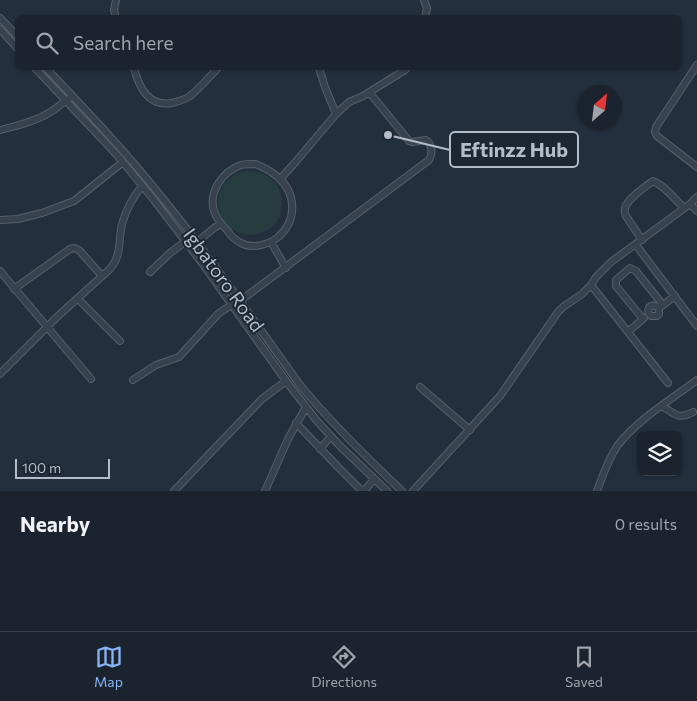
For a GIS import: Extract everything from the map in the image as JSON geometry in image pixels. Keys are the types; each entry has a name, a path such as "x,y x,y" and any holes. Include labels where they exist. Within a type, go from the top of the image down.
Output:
{"street":[{"path":"115,15 116,0"},
{"path":"424,0 427,8 426,15"},
{"path":"0,18 15,34"},
{"path":"0,29 15,45"},
{"path":"697,65 656,127 655,132 657,136 697,167"},
{"name":"Igbatoro Road","path":"37,70 123,162 154,200 186,241 306,407 331,436 387,491"},
{"name":"Igbatoro Road","path":"48,70 128,156 160,195 197,242 312,400 361,452 402,491"},
{"path":"134,70 136,79 143,92 153,100 165,104 189,97 216,70"},
{"path":"320,70 336,114"},
{"path":"280,178 336,114 349,102 405,70"},
{"path":"240,302 431,157 431,145 429,142 426,140 409,141 369,92"},
{"path":"0,130 43,116 73,96"},
{"path":"0,220 18,219 42,213 74,201 123,162"},
{"path":"256,164 280,178 289,190 293,205 291,220 283,233 271,242 257,246 242,244 221,224 214,210 214,196 219,182 228,172 242,165 256,164"},
{"path":"642,240 626,216 625,207 637,193 653,181 687,206 697,211"},
{"path":"0,374 116,261 122,224 133,197 142,186"},
{"path":"154,200 160,195"},
{"path":"413,491 500,396 558,312 582,294 611,262 636,245 697,197"},
{"path":"197,242 221,224"},
{"path":"150,272 186,241"},
{"path":"271,242 286,268"},
{"path":"636,245 697,326"},
{"path":"14,289 74,248 80,250 102,276"},
{"path":"643,319 616,286 616,280 630,268 636,271 661,307"},
{"path":"0,271 91,379"},
{"path":"591,285 668,383"},
{"path":"661,307 675,296"},
{"path":"78,299 120,341"},
{"path":"133,380 156,365 179,357 218,314 231,305"},
{"path":"628,332 649,314 649,307 652,305 661,307"},
{"path":"597,491 606,466 618,444 638,424 697,380"},
{"path":"174,491 262,399 286,381"},
{"path":"420,386 470,430"},
{"path":"662,406 678,416 685,416 693,412"},
{"path":"265,491 288,439 306,407"},
{"path":"296,423 363,491 374,479"},
{"path":"320,449 331,436"}],"green space":[{"path":"250,171 268,176 273,180 277,185 282,203 277,221 273,226 268,230 250,235 232,230 227,226 223,221 218,203 223,185 227,180 232,176"}],"place":[{"name":"Eftinzz Hub","path":"388,135"}]}
